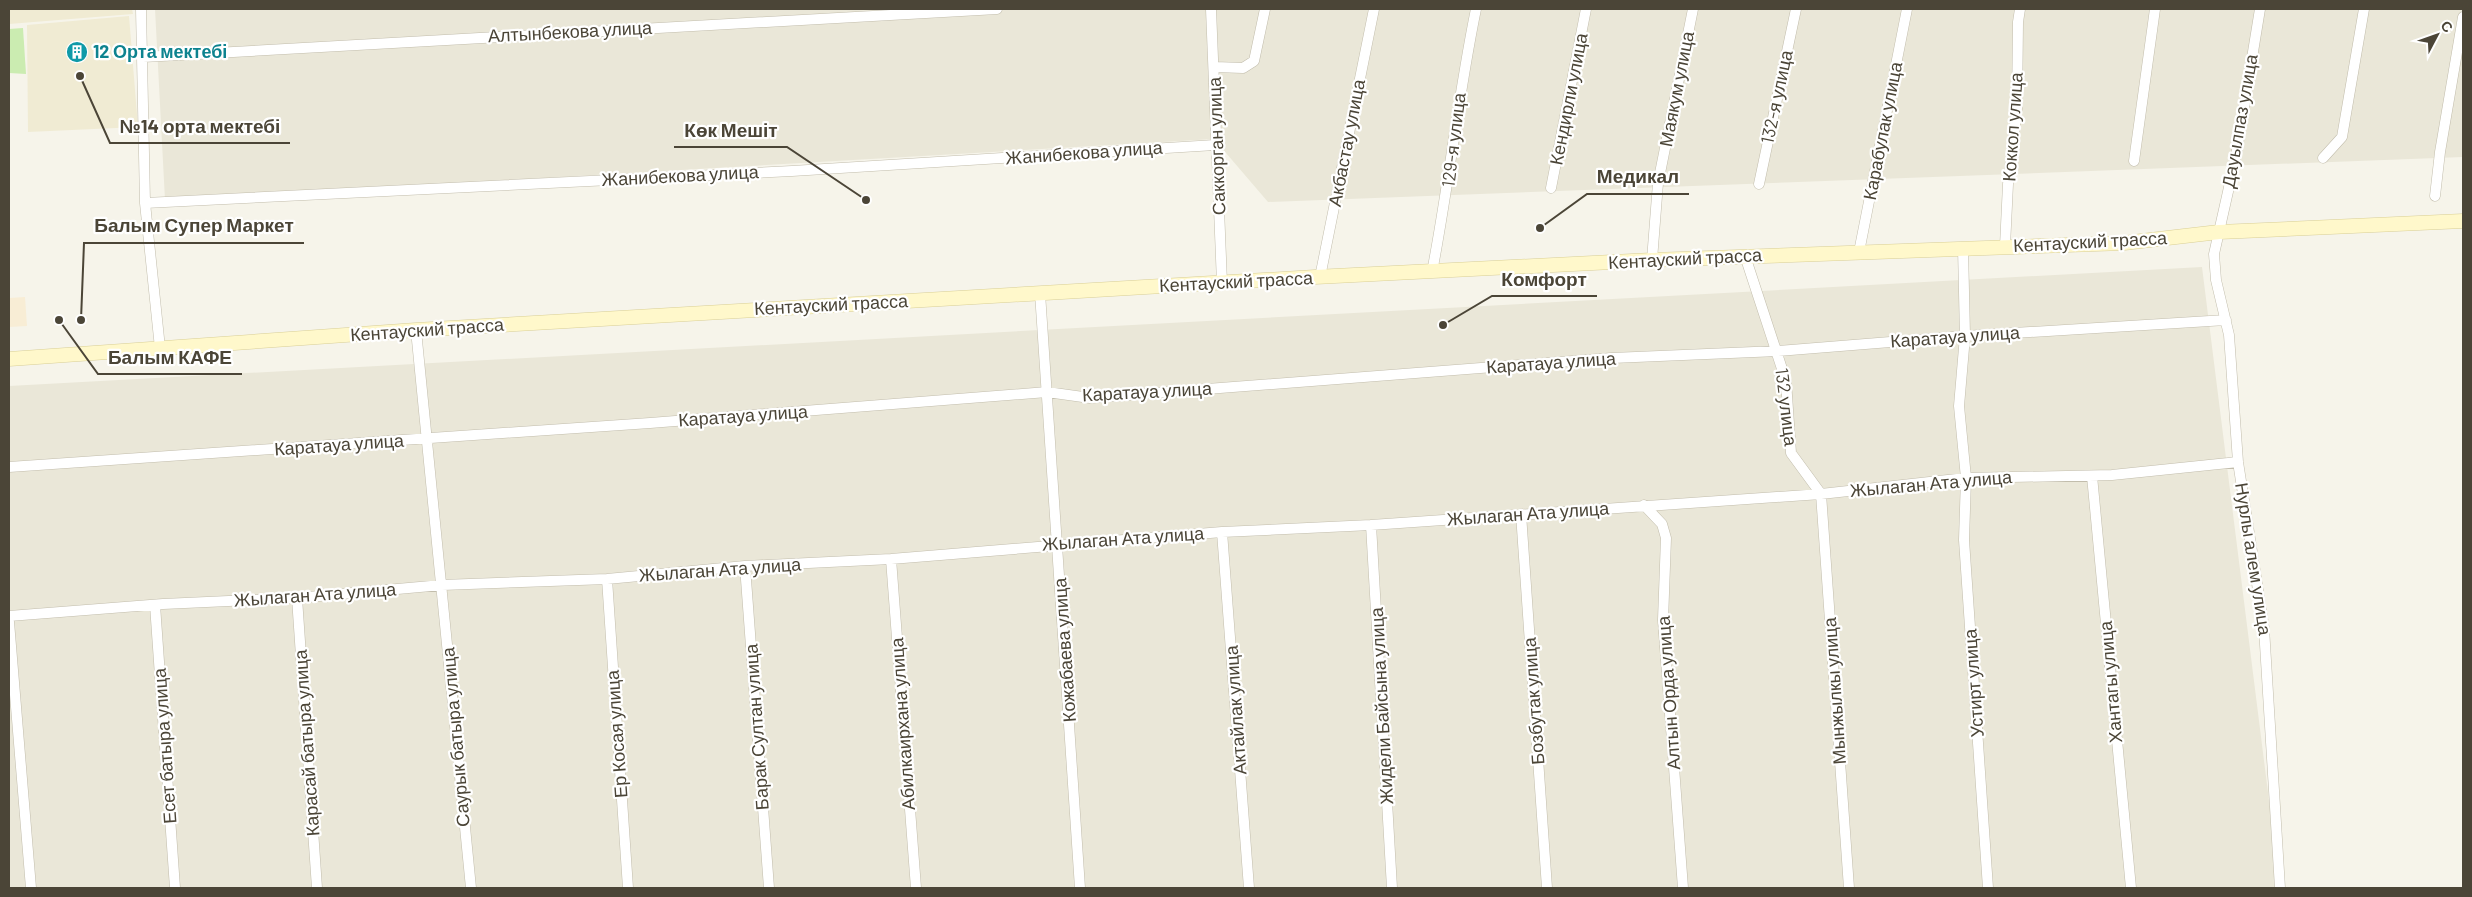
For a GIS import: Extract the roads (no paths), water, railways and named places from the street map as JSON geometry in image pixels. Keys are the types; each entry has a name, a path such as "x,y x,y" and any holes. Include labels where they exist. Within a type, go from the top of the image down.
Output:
{"main road":[{"name":"Кентауский трасса","path":"9,359 416,330 1320,277 1652,260 2124,242 2219,232 2463,221"}],"street":[{"path":"142,9 145,203 160,348"},
{"name":"Алтынбекова улица","path":"144,57 997,9"},
{"name":"Саккорган улица","path":"1211,9 1222,283"},
{"path":"1214,68 1243,68 1254,61 1265,9"},
{"name":"Акбастау улица","path":"1320,277 1374,9"},
{"name":"129-я улица","path":"1432,272 1446,197 1461,79 1476,9"},
{"name":"Кендирли улица","path":"1551,188 1586,9"},
{"name":"Маякум улица","path":"1652,260 1658,183 1693,9"},
{"name":"132-я улица","path":"1759,184 1796,9"},
{"name":"Карабулак улица","path":"1859,252 1907,9"},
{"name":"Коккол улица","path":"2005,246 2008,184 2017,108 2018,22 2020,9"},
{"path":"2134,161 2155,9"},
{"name":"Дауылпаз улица","path":"2219,232 2236,156 2260,9"},
{"path":"2323,158 2342,137 2364,9"},
{"path":"2436,196 2440,152 2463,17"},
{"name":"Жанибекова улица","path":"145,203 792,171 1215,145"},
{"name":"Нурлы алем улица","path":"2219,232 2214,254 2216,280 2229,335 2238,462 2264,628 2280,888"},
{"name":"Устирт улица","path":"1963,248 1965,336 1959,406 1966,478 1964,540 1988,888"},
{"name":"132 улица","path":"1745,256 1778,351 1786,381 1790,453 1822,494"},
{"name":"Кожабаева улица","path":"1040,293 1080,888"},
{"name":"Каратауа улица","path":"9,467 426,439 1047,392 1090,398 1612,358 1778,351 1965,336 2226,320"},
{"name":"Саурык батыра улица","path":"416,330 471,888"},
{"name":"Жылаган Ата улица","path":"9,616 155,605 298,598 442,585 607,579 745,566 891,559 1222,532 1371,525 1822,494 1966,478 2092,476 2238,462"},
{"name":"Хантагы улица","path":"2092,476 2131,888"},
{"name":"Мынжылкы улица","path":"1822,494 1848,888"},
{"name":"Алтын Орда улица","path":"1644,505 1662,524 1666,538 1663,620 1683,888"},
{"name":"Бозбутак улица","path":"1521,514 1547,888"},
{"name":"Жидели Байсына улица","path":"1371,525 1392,888"},
{"name":"Актайлак улица","path":"1222,532 1249,888"},
{"name":"Абилкаирхана улица","path":"891,559 916,888"},
{"name":"Барак Султан улица","path":"745,566 768,888"},
{"name":"Ер Косая улица","path":"607,579 628,888"},
{"name":"Карасай батыра улица","path":"298,598 317,888"},
{"name":"Есет батыра улица","path":"155,605 175,888"},
{"path":"9,622 31,888"}],"place":[{"name":"12 Орта мектебі","path":"77,52"},
{"name":"№14 орта мектебі","path":"80,76"},
{"name":"Көк Мешіт","path":"866,200"},
{"name":"Медикал","path":"1540,228"},
{"name":"Балым КАФЕ","path":"59,320"},
{"name":"Балым Супер Маркет","path":"81,320"},
{"name":"Комфорт","path":"1443,325"}]}
